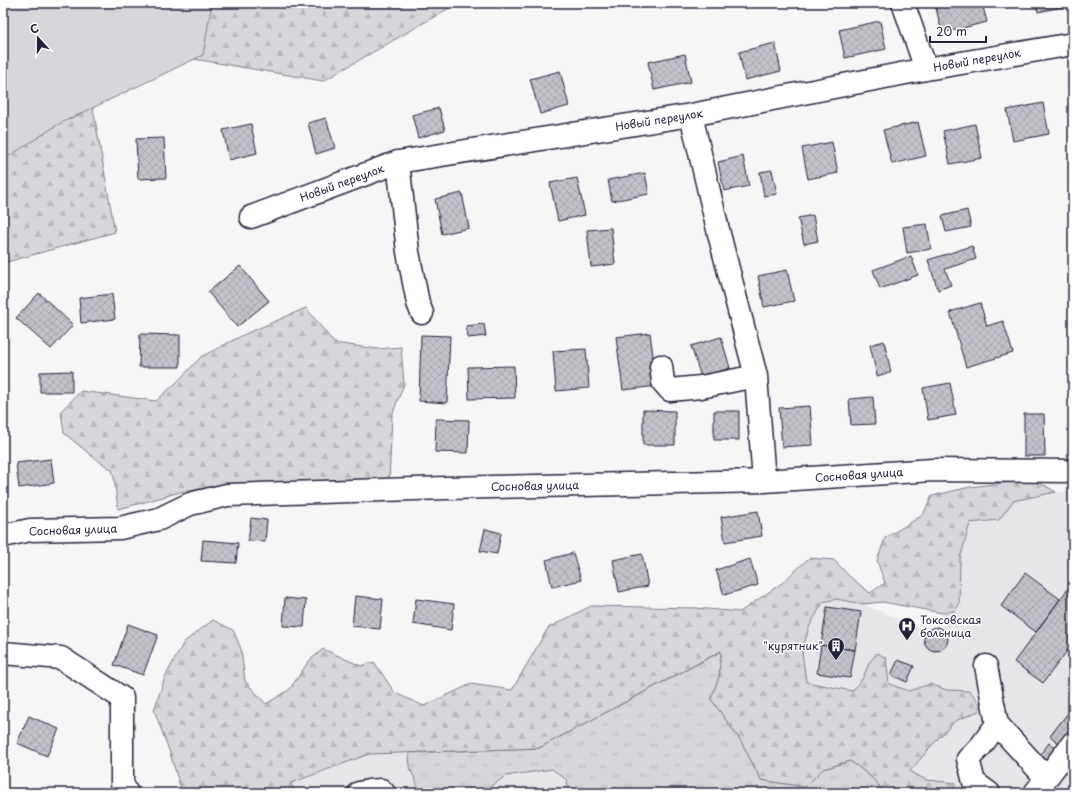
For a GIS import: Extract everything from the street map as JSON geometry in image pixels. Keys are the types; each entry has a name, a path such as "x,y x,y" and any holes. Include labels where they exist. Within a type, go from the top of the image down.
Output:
{"street":[{"path":"903,3 926,69"},
{"name":"Новый переулок","path":"251,217 398,162 691,115 926,69 1073,44"},
{"path":"691,115 719,234 756,376 764,481"},
{"path":"398,162 408,252 418,303 422,313"},
{"path":"661,366 663,382 670,390 701,387 756,376"},
{"name":"Сосновая улица","path":"3,536 30,530 120,528 159,519 190,504 227,495 764,481 933,470 1073,471"},
{"path":"3,653 61,658 122,698 122,783 127,793"},
{"path":"986,666 997,724 1041,785 1073,743"},
{"path":"989,793 974,782 968,759 981,746 997,724"},
{"path":"359,793 381,790 384,793"}],"shaded area":[{"name":"Токсовская больница","path":"1073,491 1073,793 295,793 291,783 369,754 539,748 835,592 927,631 936,627 942,628 944,500"}],"green space":[{"path":"3,3 458,3 323,81 159,53 93,108 115,232 3,263"},
{"path":"3,3 212,3 203,55 59,124 3,160"},
{"path":"306,308 334,343 377,349 401,347 404,384 392,415 389,484 233,484 180,492 118,509 112,470 93,457 64,433 61,411 81,391 156,401 201,357 243,335"},
{"path":"1034,479 1056,492 1013,501 999,520 970,523 960,559 959,605 954,611 942,613 883,602 863,604 836,599 823,602 809,627 802,652 806,682 852,691 863,678 869,663 877,653 886,658 889,684 909,691 930,684 947,690 970,691 980,704 979,711 955,721 910,771 926,780 956,783 951,793 883,793 881,788 873,779 850,761 823,769 805,787 761,780 741,741 711,699 719,677 721,651 539,748 369,754 291,783 295,793 182,793 170,753 154,710 165,677 184,642 213,620 233,630 241,649 245,681 266,704 289,690 309,661 323,649 361,666 374,662 395,693 424,706 471,684 512,690 548,628 591,606 696,608 740,612 782,583 809,558 834,560 849,576 870,593 885,583 877,561 885,538 923,515 932,496 970,487"},
{"path":"722,651 719,677 711,699 741,741 761,780 805,787 823,769 850,761 873,779 881,788 883,793 569,793 567,780 552,769 506,776 488,788 489,793 421,793 410,768 409,753 539,748"}],"building":[{"path":"982,3 987,22 942,33 935,4"},
{"path":"1036,3 1061,3 1062,7 1038,12"},
{"path":"880,21 886,49 845,58 839,30"},
{"path":"775,43 781,71 745,80 739,52"},
{"path":"685,54 691,82 654,90 648,62"},
{"path":"560,71 569,106 540,114 530,79"},
{"path":"1043,103 1049,134 1013,141 1007,110"},
{"path":"439,108 445,130 418,138 412,115"},
{"path":"326,118 335,148 316,154 308,123"},
{"path":"918,122 926,156 892,164 883,130"},
{"path":"251,124 257,153 229,160 223,130"},
{"path":"975,124 982,158 950,164 943,131"},
{"path":"164,138 166,178 138,179 136,139"},
{"path":"832,142 838,173 808,179 802,148"},
{"path":"743,156 749,186 724,191 718,162"},
{"path":"772,170 777,194 764,196 760,172"},
{"path":"645,173 649,194 612,201 608,180"},
{"path":"577,178 585,215 558,221 550,183"},
{"path":"462,193 469,228 442,234 435,199"},
{"path":"967,210 971,227 946,232 942,216"},
{"path":"813,215 818,241 804,244 798,218"},
{"path":"927,224 931,249 907,253 903,227"},
{"path":"611,228 615,264 591,267 587,230"},
{"path":"972,246 976,259 945,269 951,285 938,290 928,260"},
{"path":"911,256 918,275 880,289 873,270"},
{"path":"240,266 269,301 237,327 208,292"},
{"path":"787,270 794,301 764,307 758,276"},
{"path":"39,293 73,325 51,349 16,318"},
{"path":"112,294 115,319 81,323 79,298"},
{"path":"980,303 987,326 1003,321 1013,353 966,367 950,312"},
{"path":"484,324 486,336 468,338 466,326"},
{"path":"650,333 657,386 623,390 616,337"},
{"path":"140,334 180,335 180,367 139,367"},
{"path":"421,335 450,336 447,403 419,401"},
{"path":"721,337 730,368 701,377 691,346"},
{"path":"884,341 891,372 877,376 870,345"},
{"path":"586,349 589,388 556,391 553,351"},
{"path":"514,366 515,398 469,399 468,367"},
{"path":"72,371 72,392 40,392 40,372"},
{"path":"950,383 956,415 928,420 923,388"},
{"path":"873,397 875,424 851,425 849,399"},
{"path":"810,406 813,445 782,447 779,408"},
{"path":"643,410 675,411 675,445 643,445"},
{"path":"714,411 739,411 739,440 714,440"},
{"path":"1024,414 1044,414 1045,456 1024,456"},
{"path":"436,419 469,420 468,453 435,452"},
{"path":"51,459 54,483 19,488 16,463"},
{"path":"758,511 762,536 725,542 721,517"},
{"path":"251,518 267,520 265,542 248,541"},
{"path":"485,529 501,533 497,554 480,551"},
{"path":"203,540 238,543 236,563 201,561"},
{"path":"573,553 581,580 552,587 546,560"},
{"path":"642,554 648,586 619,592 613,560"},
{"path":"750,559 758,585 724,595 716,570"},
{"path":"1025,573 1060,599 1036,632 1001,606"},
{"path":"1073,582 1073,643 1043,683 1014,662"},
{"path":"355,596 383,599 380,629 352,626"},
{"path":"285,598 306,600 304,627 283,626"},
{"path":"416,599 454,604 451,630 413,624"},
{"path":"827,607 861,612 855,650 821,645"},
{"path":"128,624 158,635 143,675 114,665"},
{"path":"936,627 944,631 948,639 944,647 936,651 928,647 924,639 928,631"},
{"name":"\"курятник\"","path":"821,645 855,650 850,678 817,673"},
{"path":"898,660 914,666 907,682 891,675"},
{"path":"1068,713 1073,717 1073,740 1066,749 1050,736"},
{"path":"29,716 59,729 47,756 17,743"},
{"path":"1049,743 1062,753 1053,765 1040,755"}],"place":[{"name":"Токсовская больница","path":"907,641"},
{"name":"\"курятник\"","path":"836,661"}]}
